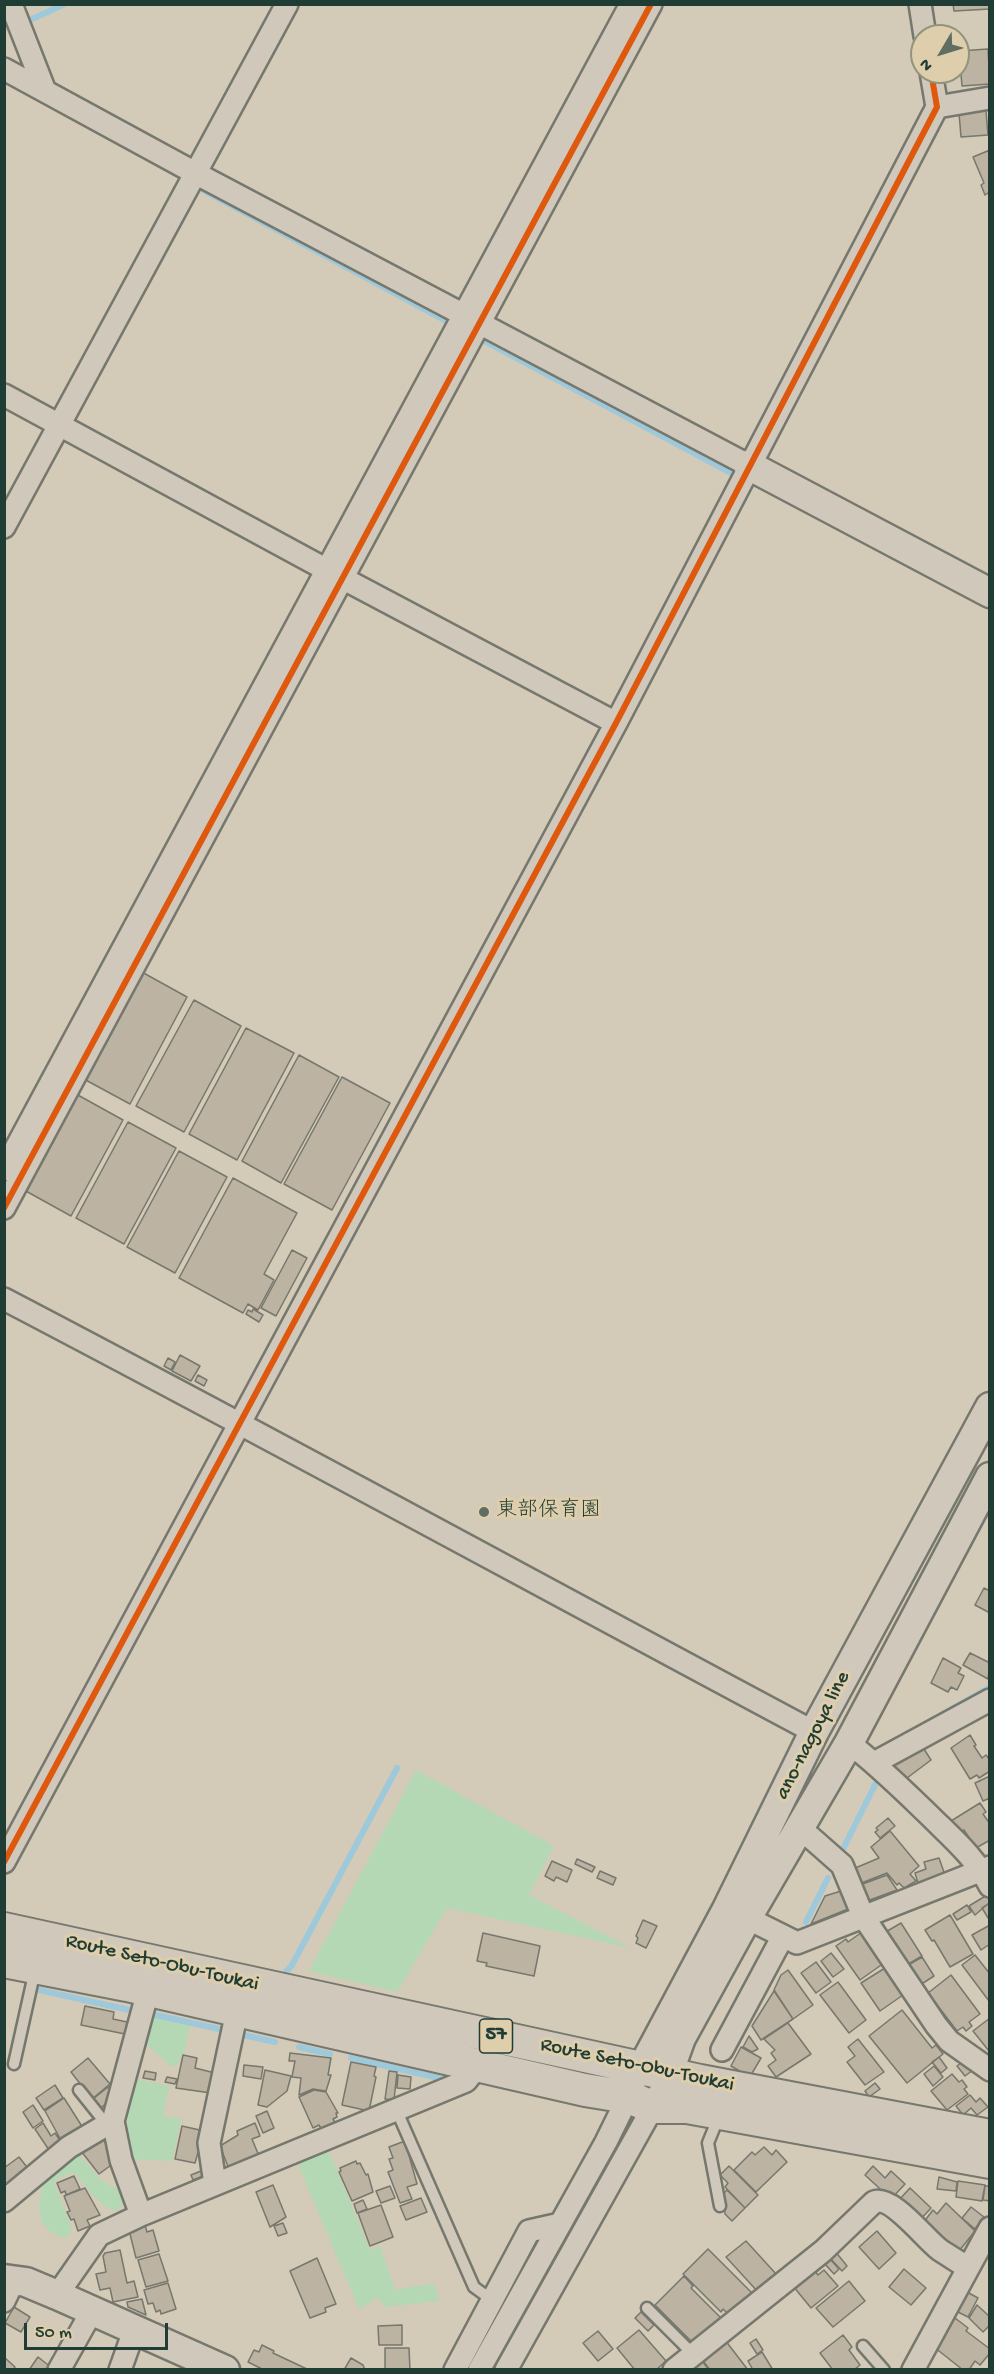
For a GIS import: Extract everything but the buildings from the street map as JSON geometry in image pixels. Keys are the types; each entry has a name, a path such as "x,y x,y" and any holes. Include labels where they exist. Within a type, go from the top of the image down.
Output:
{"main road":[{"path":"748,465 990,592"},
{"name":"ano-nagoya line","path":"655,2071 727,1909 814,1732 990,1407"},
{"name":"ano-nagoya line","path":"655,2071 681,2038 747,1918 849,1743 990,1477"},
{"name":"Route Seto-Obu-Toukai","path":"4,1929 655,2071 990,2136"},
{"name":"Route Seto-Obu-Toukai","path":"4,1961 148,1991 640,2102 687,2107 990,2162"},
{"path":"8,2287 26,2282 135,2328 225,2370"}],"street":[{"path":"11,4 45,91"},
{"path":"4,526 197,174 287,4"},
{"path":"472,320 631,4"},
{"path":"4,1170 335,574 472,320 651,4"},
{"path":"920,4 923,24"},
{"path":"4,69 197,174 748,465"},
{"path":"4,1862 616,723 748,465 937,106 933,84"},
{"path":"937,106 990,98"},
{"path":"4,395 616,723"},
{"path":"4,1208 335,574"},
{"path":"4,1299 240,1422 506,1569 814,1732"},
{"path":"874,1763 990,1700"},
{"path":"747,1918 797,1943 863,1916 987,1874 874,1763 849,1743"},
{"path":"800,1828 842,1865 863,1916 949,2041 990,2070"},
{"path":"722,2050 783,1936"},
{"path":"141,2214 110,2123 148,1991"},
{"path":"215,2184 209,2143 237,2011"},
{"path":"57,2295 99,2235 141,2214 465,2081 478,2066"},
{"path":"507,2370 655,2071"},
{"path":"479,2370 560,2224 640,2102"},
{"path":"4,2201 69,2147 110,2123"},
{"path":"674,2370 823,2251 874,2202 879,2200 885,2201 897,2210 939,2249 968,2268"},
{"path":"455,2370 528,2231 560,2224"},
{"path":"913,2370 990,2228"},
{"path":"59,2370 92,2311"},
{"path":"120,2370 135,2328"}],"lane":[{"path":"14,2064 36,1968"},
{"path":"79,2090 110,2123"},
{"path":"396,2109 474,2287 492,2300"},
{"path":"720,2113 708,2143 720,2206"},
{"path":"647,2308 693,2354"},
{"path":"863,2346 884,2370"}],"green space":[{"path":"416,1770 554,1846 529,1895 631,1948 447,1908 397,1992 309,1971"},
{"path":"149,2016 190,2026 184,2053 177,2066 171,2066 143,2041"},
{"path":"132,2078 169,2086 163,2115 181,2119 172,2161 128,2159 122,2118"},
{"path":"328,2149 370,2250 380,2246 395,2290 434,2283 439,2301 384,2307 379,2297 359,2309 297,2162"},
{"path":"75,2150 102,2181 122,2192 124,2204 116,2211 111,2209 94,2196 76,2174 61,2177 54,2183 72,2228 66,2238 55,2234 42,2221 41,2193 46,2172"}],"waterway":[{"path":"32,19 65,4"},
{"path":"203,190 452,324"},
{"path":"481,339 731,473"},
{"path":"941,1715 990,1687"},
{"path":"286,1972 292,1965 397,1768"},
{"path":"843,1849 878,1779"},
{"path":"806,1922 828,1878"},
{"path":"39,1990 134,2011"},
{"path":"151,2014 228,2031"},
{"path":"239,2034 275,2042"},
{"path":"299,2047 330,2054"},
{"path":"351,2058 439,2078"}],"cycle path":[{"path":"4,1208 651,4"},
{"path":"4,1862 616,723 937,107 933,84"}],"place":[{"name":"東部保育園","path":"484,1512"}]}
